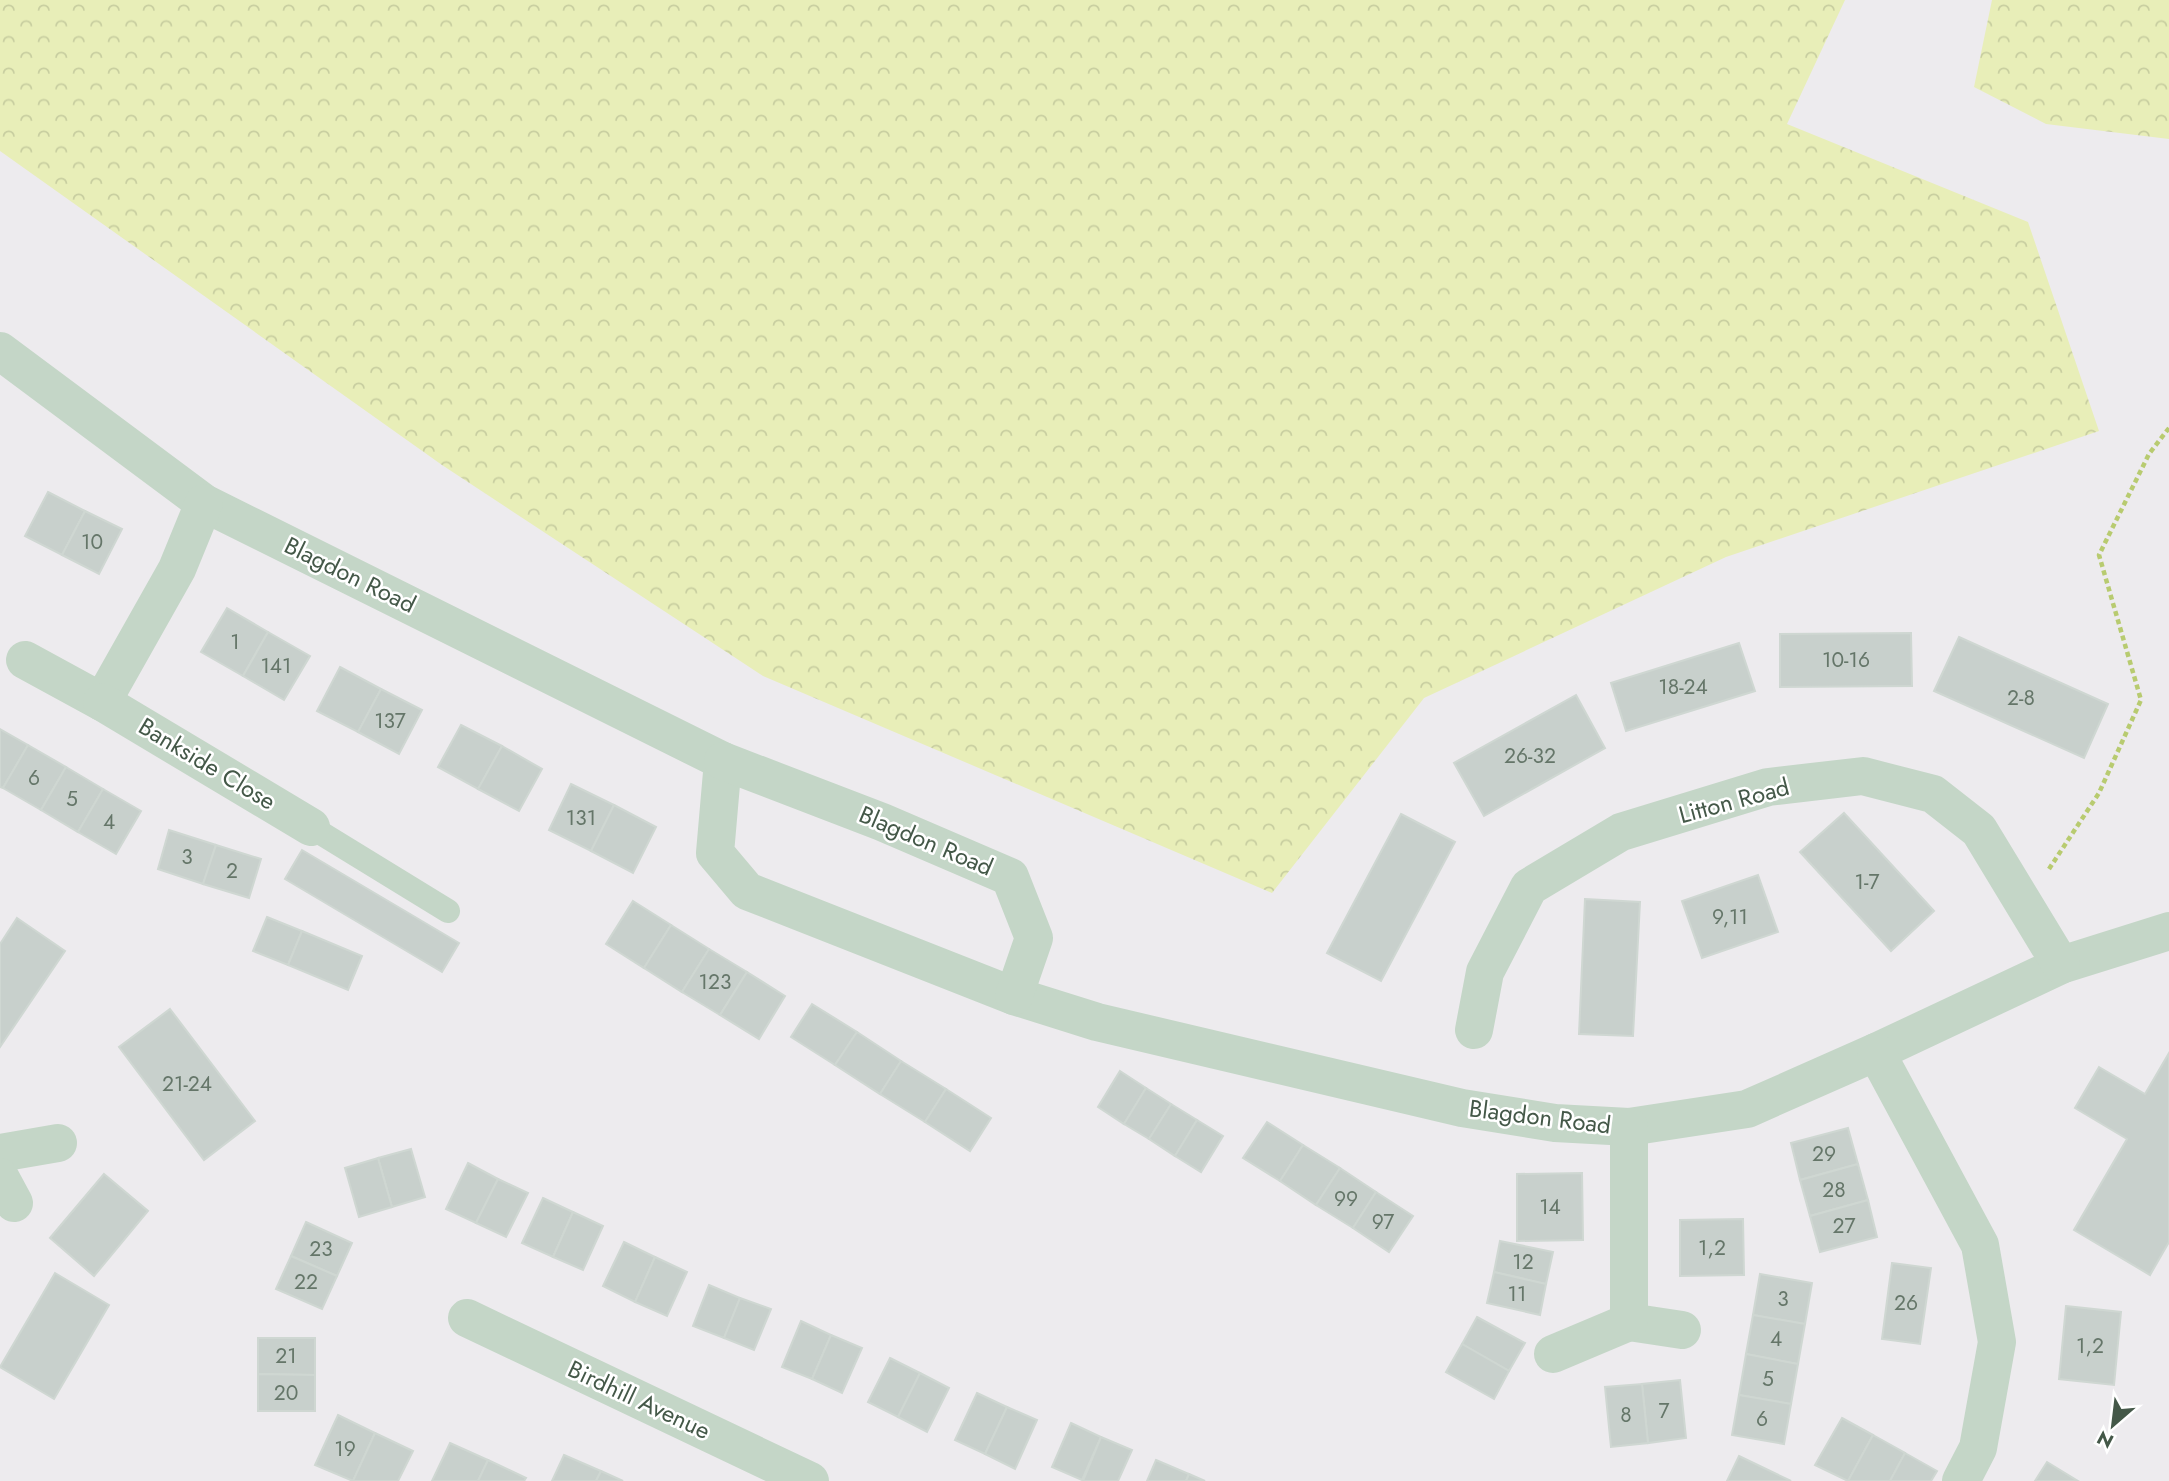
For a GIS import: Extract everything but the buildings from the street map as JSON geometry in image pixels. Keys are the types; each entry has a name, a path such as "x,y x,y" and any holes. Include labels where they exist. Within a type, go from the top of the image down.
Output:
{"street":[{"name":"Blagdon Road","path":"0,351 204,503 723,761 882,822 1010,877 1034,938 1014,996"},
{"path":"102,702 177,569 204,503"},
{"name":"Bankside Close","path":"24,660 102,702 311,827"},
{"name":"Blagdon Road","path":"723,761 715,853 747,891 1014,996 1097,1022 1462,1108 1555,1123 1629,1127 1746,1109 2061,965 2169,931"},
{"name":"Litton Road","path":"1474,1030 1485,972 1529,887 1621,832 1768,787 1863,776 1933,794 1979,830 2061,965"},
{"path":"1875,1052 1980,1245 1997,1342 1978,1448 1961,1481"},
{"path":"1629,1127 1629,1322"},
{"path":"0,1153 58,1143"},
{"name":"Birdhill Avenue","path":"467,1318 810,1481"},
{"path":"1553,1354 1629,1322 1682,1330"}],"lane":[{"path":"311,827 449,911"}],"path":[{"path":"2025,904 2099,793 2141,700 2099,555 2150,454 2169,428"}],"green space":[{"path":"0,0 1845,0 1787,124 2028,222 2099,431 1726,557 1424,698 1272,893 763,676 442,465 0,151"},
{"path":"1992,0 2169,0 2169,139 2046,124 1974,87"}]}
